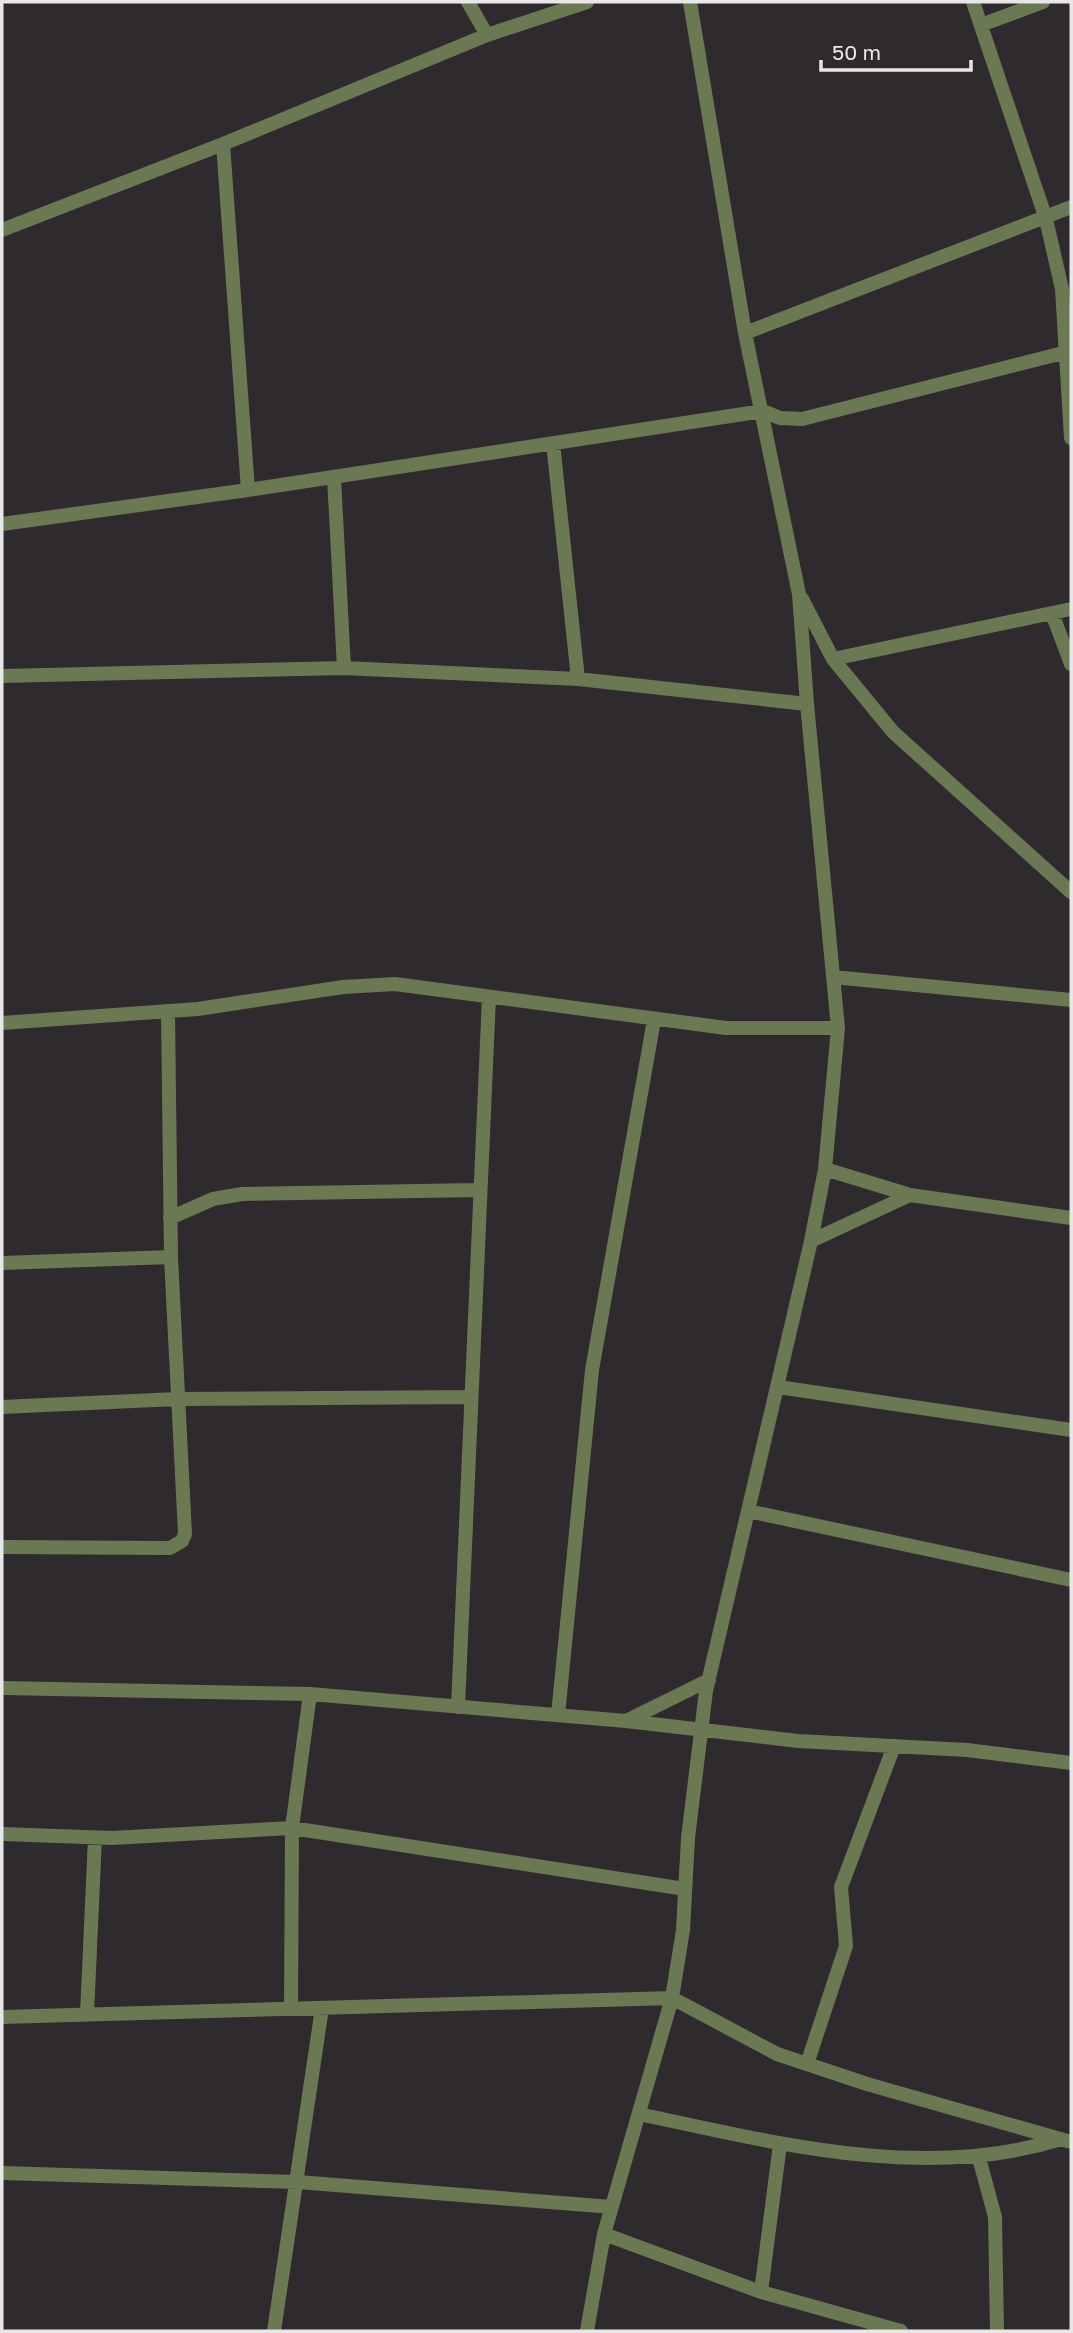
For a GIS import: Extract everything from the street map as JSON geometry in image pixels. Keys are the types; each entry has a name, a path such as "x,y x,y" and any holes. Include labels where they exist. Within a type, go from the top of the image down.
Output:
{"street":[{"path":"468,2 487,35"},
{"path":"2,230 223,144 487,35 587,2"},
{"path":"587,2331 604,2234 672,1998 683,1930 701,1729 709,1680 811,1241 825,1169 838,1028 799,594 764,411 745,333 690,2"},
{"path":"973,2 1046,219 1062,289 1068,352 1071,438"},
{"path":"981,25 1043,2"},
{"path":"223,144 247,490"},
{"path":"745,333 1046,219 1071,207"},
{"path":"2,524 247,490 764,411 780,418 802,419 1068,352"},
{"path":"553,443 578,679"},
{"path":"334,477 344,668"},
{"path":"799,594 833,659 892,732 1071,892"},
{"path":"833,659 1071,608"},
{"path":"1052,613 1071,664"},
{"path":"2,676 344,668 578,679 807,704"},
{"path":"833,977 1071,1000"},
{"path":"2,1023 168,1011 343,986 395,985 726,1028 838,1028"},
{"path":"458,1707 478,1190 489,997"},
{"path":"2,1547 111,1549 177,1545 182,1541 185,1527 170,1257 168,1011"},
{"path":"558,1715 592,1370 654,1020"},
{"path":"825,1169 910,1195 1071,1218"},
{"path":"170,1219 214,1199 242,1194 478,1190"},
{"path":"811,1241 910,1195"},
{"path":"2,1264 170,1257"},
{"path":"778,1387 1071,1430"},
{"path":"2,1407 177,1399 470,1397"},
{"path":"748,1511 1071,1580"},
{"path":"626,1721 709,1680"},
{"path":"2,1688 310,1695 626,1721 798,1741 967,1750 1071,1763"},
{"path":"291,2008 292,1828 310,1695"},
{"path":"807,2064 846,1946 841,1886 894,1746"},
{"path":"2,1834 95,1838 292,1828 685,1889"},
{"path":"87,2014 95,1838"},
{"path":"2,2017 672,1998 777,2054 1066,2141"},
{"path":"274,2331 322,2008"},
{"path":"639,2114 780,2144 880,2156 979,2158 1066,2141"},
{"path":"761,2292 780,2144"},
{"path":"979,2158 995,2217 997,2331"},
{"path":"2,2173 298,2182 612,2207"},
{"path":"604,2234 761,2292 901,2331"}]}
